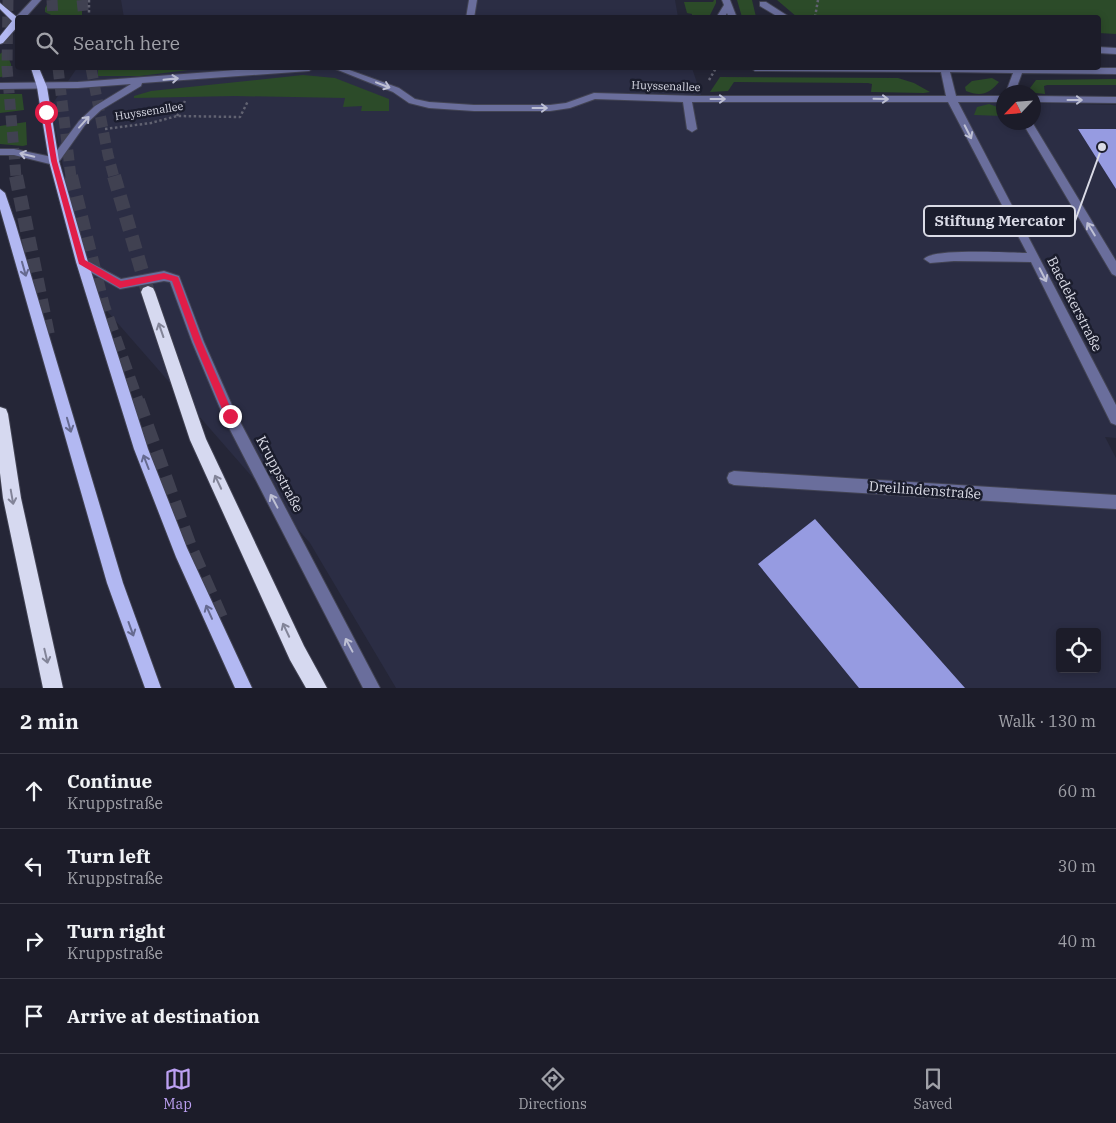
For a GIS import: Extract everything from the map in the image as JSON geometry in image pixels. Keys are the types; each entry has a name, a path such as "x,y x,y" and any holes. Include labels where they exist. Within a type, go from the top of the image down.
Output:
{"highway":[{"path":"148,292 198,440 297,653 317,688"},
{"path":"0,414 12,498 53,688"}],"main road":[{"path":"0,5 15,19"},
{"path":"0,41 15,23"},
{"path":"36,70 42,87 54,161 82,262 141,449 181,552 244,688"},
{"path":"0,193 5,223 115,583 152,688"}],"street":[{"path":"22,15 37,0"},
{"path":"470,15 473,0"},
{"path":"763,2 766,15"},
{"path":"763,2 782,15"},
{"path":"1101,50 1116,51"},
{"path":"0,86 42,87 143,82 258,70"},
{"name":"Huyssenallee","path":"342,70 396,90 412,101 448,108 550,108 567,106 594,96 996,99"},
{"name":"Baedekerstraße","path":"946,70 952,100 1035,258 1116,419"},
{"path":"1013,85 1018,70 1116,71"},
{"path":"0,152 14,152 54,161 82,122 98,108 143,82"},
{"path":"687,98 692,129"},
{"path":"1041,99 1116,100"},
{"path":"1032,130 1116,271"},
{"path":"930,259 954,257 1035,258"},
{"name":"Kruppstraße","path":"82,262 120,284 164,276 175,279 198,342 230,416 372,688"},
{"name":"Dreilindenstraße","path":"734,478 1116,502"}],"path":[{"path":"89,0 89,15"},
{"path":"816,15 818,0"},
{"name":"Huyssenallee","path":"104,130 151,124 177,116 240,117 248,101"},
{"path":"177,116 186,102"}],"shaded area":[{"path":"121,0 675,0 678,15 124,15"},
{"path":"76,70 693,70 703,101 996,103 996,130 1041,130 1041,103 1116,105 1116,438 1105,437 1116,458 1116,688 396,688 310,543 93,295 51,106"}],"green space":[{"path":"50,0 82,0 82,15 52,15 45,12 45,8"},
{"path":"716,0 710,15 692,15 687,13 684,2 713,2"},
{"path":"737,0 752,0 756,15 741,15"},
{"path":"777,0 1116,0 1116,34 1101,33 1101,15 795,15"},
{"path":"5,50 11,64 12,76 0,77 0,54"},
{"path":"98,70 188,70 140,76 98,76"},
{"path":"303,75 335,78 389,99 389,111 361,111 362,106 343,107 345,98 235,96 134,98 134,96 151,91"},
{"path":"720,77 898,78 914,83 930,92 871,92 872,84 868,83 734,82 728,91 710,92"},
{"path":"992,78 999,82 988,92 976,94 966,91 965,87 972,81"},
{"path":"1116,79 1116,85 1047,85 1044,86 1045,94 1041,94 1041,85 1032,85 1036,80"},
{"path":"0,94 22,94 24,110 0,113"},
{"path":"989,104 996,106 996,116 974,115 977,107"},
{"path":"26,122 27,145 0,144 0,126"}],"building":[{"path":"1078,129 1116,129 1116,189"},
{"path":"815,519 965,688 859,688 758,564"}],"tunnel":[{"path":"8,0 7,67 16,177"},
{"path":"52,0 53,15"},
{"path":"82,0 84,15"},
{"path":"58,70 71,177"},
{"path":"91,70 114,177"},
{"path":"16,176 49,340"},
{"path":"71,176 103,306 137,402"},
{"path":"114,176 148,292"},
{"path":"136,401 188,547 219,618"}],"place":[{"name":"Stiftung Mercator","path":"1102,147"}],"route":[{"path":"46,112 54,161 82,262 120,284 164,276 175,279 198,342 230,416"}]}
